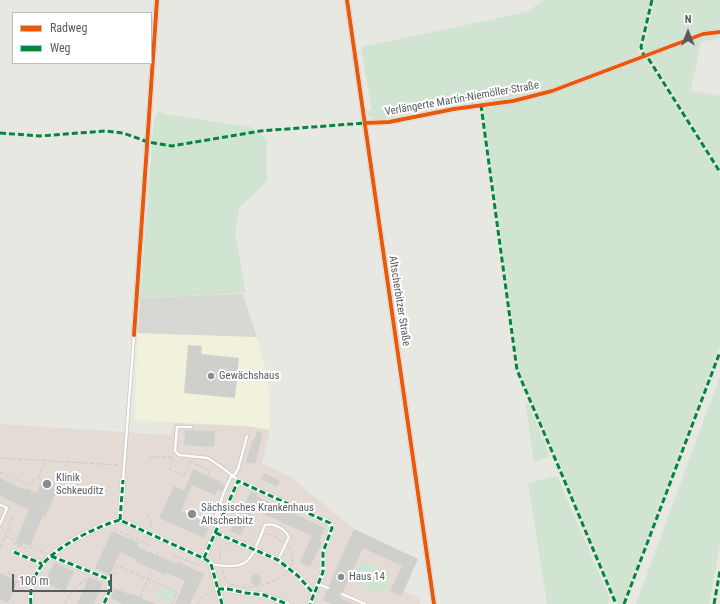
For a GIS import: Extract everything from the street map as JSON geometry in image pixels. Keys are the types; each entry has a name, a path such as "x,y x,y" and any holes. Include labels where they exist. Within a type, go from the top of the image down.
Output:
{"street":[{"path":"134,335 157,0"},
{"name":"Altscherbitzer Straße","path":"347,0 434,604"},
{"name":"Verlängerte Martin-Niemöller-Straße","path":"365,123 389,122 454,109 513,100 552,91 703,34 720,32"},
{"path":"120,520 123,480"},
{"path":"222,604 207,561 219,525 238,481 330,523 332,528 323,552 323,572 310,604"},
{"path":"31,604 30,595 33,584 42,564 77,538 120,520 207,561"},
{"path":"216,533 254,551 278,560 290,569 314,594"},
{"path":"14,552 42,564"},
{"path":"51,556 108,579 110,582 110,587 104,604"},
{"path":"218,589 264,594 287,604"}],"lane":[{"path":"123,480 134,335"},
{"path":"191,427 177,427 175,451 178,454 208,458 224,468 238,481"},
{"path":"186,511 212,523 232,476 238,469 247,436"},
{"path":"0,505 7,508 0,524"},
{"path":"218,511 219,525"},
{"path":"207,561 222,566 231,567 243,565 250,559 265,525 271,524 286,531 289,536 278,560"},
{"path":"318,584 328,588"},
{"path":"342,594 364,604"}],"path":[{"path":"150,457 172,457 178,454 180,457 210,471 208,476"},
{"path":"172,457 173,462 169,469 184,476 190,461"},
{"path":"0,458 125,466"},
{"path":"0,472 30,485 33,480 38,478 46,461"},
{"path":"38,478 42,482"},
{"path":"226,507 238,513"},
{"path":"146,514 152,525 151,534"},
{"path":"0,547 12,519 4,515"},
{"path":"108,524 112,528 150,545"},
{"path":"262,532 272,535 289,547 292,556 292,565 286,574 257,587 241,587 228,582 222,566 219,551 227,543 235,542 246,541 262,532"},
{"path":"5,536 14,540 13,543 24,548 32,547 51,556"},
{"path":"157,555 160,551"},
{"path":"174,555 197,565 207,561"},
{"path":"108,579 112,577 118,566 177,592 172,604"},
{"path":"140,597 152,569"},
{"path":"65,604 73,589 86,580 89,571"},
{"path":"8,573 33,584"},
{"path":"197,604 209,592 218,589"}],"shaded area":[{"path":"544,0 651,0 638,51 640,55 554,87 505,99 481,100 381,119 372,118 368,115 365,110 372,111 361,47 527,12"},
{"path":"655,0 720,0 720,29 700,32 644,53 644,45"},
{"path":"720,35 720,38 701,42 691,91 720,96 720,168 652,60 651,56 701,38"},
{"path":"644,58 720,175 720,346 622,604 618,604 519,370 483,107 513,103"},
{"path":"159,111 164,114 251,127 267,140 267,181 239,208 235,233 246,293 140,298 154,119"},
{"path":"243,294 257,337 138,333 140,298"},
{"path":"138,333 257,337 265,368 270,402 270,430 246,426 134,420"},
{"path":"720,376 720,545 709,604 636,604"},
{"path":"525,401 529,405 550,456 534,462"},
{"name":"Sächsisches Krankenhaus Altscherbitz","path":"173,423 246,426 270,430 262,463 292,478 354,529 418,559 404,591 419,598 420,604 0,604 0,424 171,435"},
{"path":"557,476 610,599 608,604 547,604 528,483"},
{"path":"361,561 392,575 383,595 352,581"},
{"path":"160,586 175,592 170,604 155,597"}],"building":[{"name":"Gewächshaus","path":"188,345 202,346 201,354 239,358 235,398 184,393"},
{"path":"185,430 215,431 214,447 184,445"},
{"path":"257,431 263,433 255,464 246,462 252,440 254,440"},
{"path":"193,469 221,482 220,484 224,485 222,491 218,489 215,495 192,485 181,511 206,523 204,528 208,529 204,538 159,518 174,486 184,490"},
{"path":"264,473 280,481 277,487 261,479"},
{"path":"0,478 25,490 26,488 37,493 43,480 59,487 45,517 43,516 30,546 23,543 22,546 15,543 29,510 0,496"},
{"path":"251,492 257,494 256,496 325,528 319,541 322,542 310,567 300,562 312,536 253,509 241,536 230,531 242,505 244,506"},
{"name":"Haus 14","path":"354,529 418,559 401,596 390,591 402,566 363,548 343,592 339,593 340,598 353,604 332,604 323,600 327,590 330,589 329,585"},
{"path":"112,531 139,543 138,547 177,564 178,562 204,574 190,604 175,604 185,581 167,573 166,575 136,562 137,560 120,552 110,575 95,568"},
{"path":"54,562 74,571 65,592 45,583"},
{"path":"0,573 18,581 8,603 0,599"},
{"path":"256,574 260,576 262,580 260,584 256,586 252,584 250,580 252,576"},
{"path":"89,577 103,583 94,604 77,604"},
{"path":"114,588 156,604 123,604 111,598"}],"marked path":[{"path":"652,0 641,47 644,56 648,58 720,172"},
{"path":"481,105 517,370 616,604"},
{"path":"0,133 40,136 105,131 123,133 148,142 172,146 260,131 365,123"},
{"path":"624,604 720,352"},
{"path":"120,520 123,480"},
{"path":"204,558 238,481 330,523 332,528 323,552 323,572 310,604"},
{"path":"31,604 31,594 35,578 40,568 49,557 78,538 120,520 207,560 211,564 222,604"},
{"path":"216,533 278,560 298,576 314,594"},
{"path":"14,552 42,564"},
{"path":"51,556 108,579 110,588 104,604"},
{"path":"714,604 720,571"},
{"path":"218,589 228,589 264,595 287,604"}],"cycle path":[{"path":"134,335 157,0"},
{"path":"347,0 434,604"},
{"path":"365,123 389,122 454,109 513,101 552,91 703,34 720,32"}],"place":[{"name":"Gewächshaus","path":"211,376"},
{"name":"Klinik Schkeuditz","path":"47,484"},
{"name":"Sächsisches Krankenhaus Altscherbitz","path":"192,514"},
{"name":"Haus 14","path":"341,577"}]}
